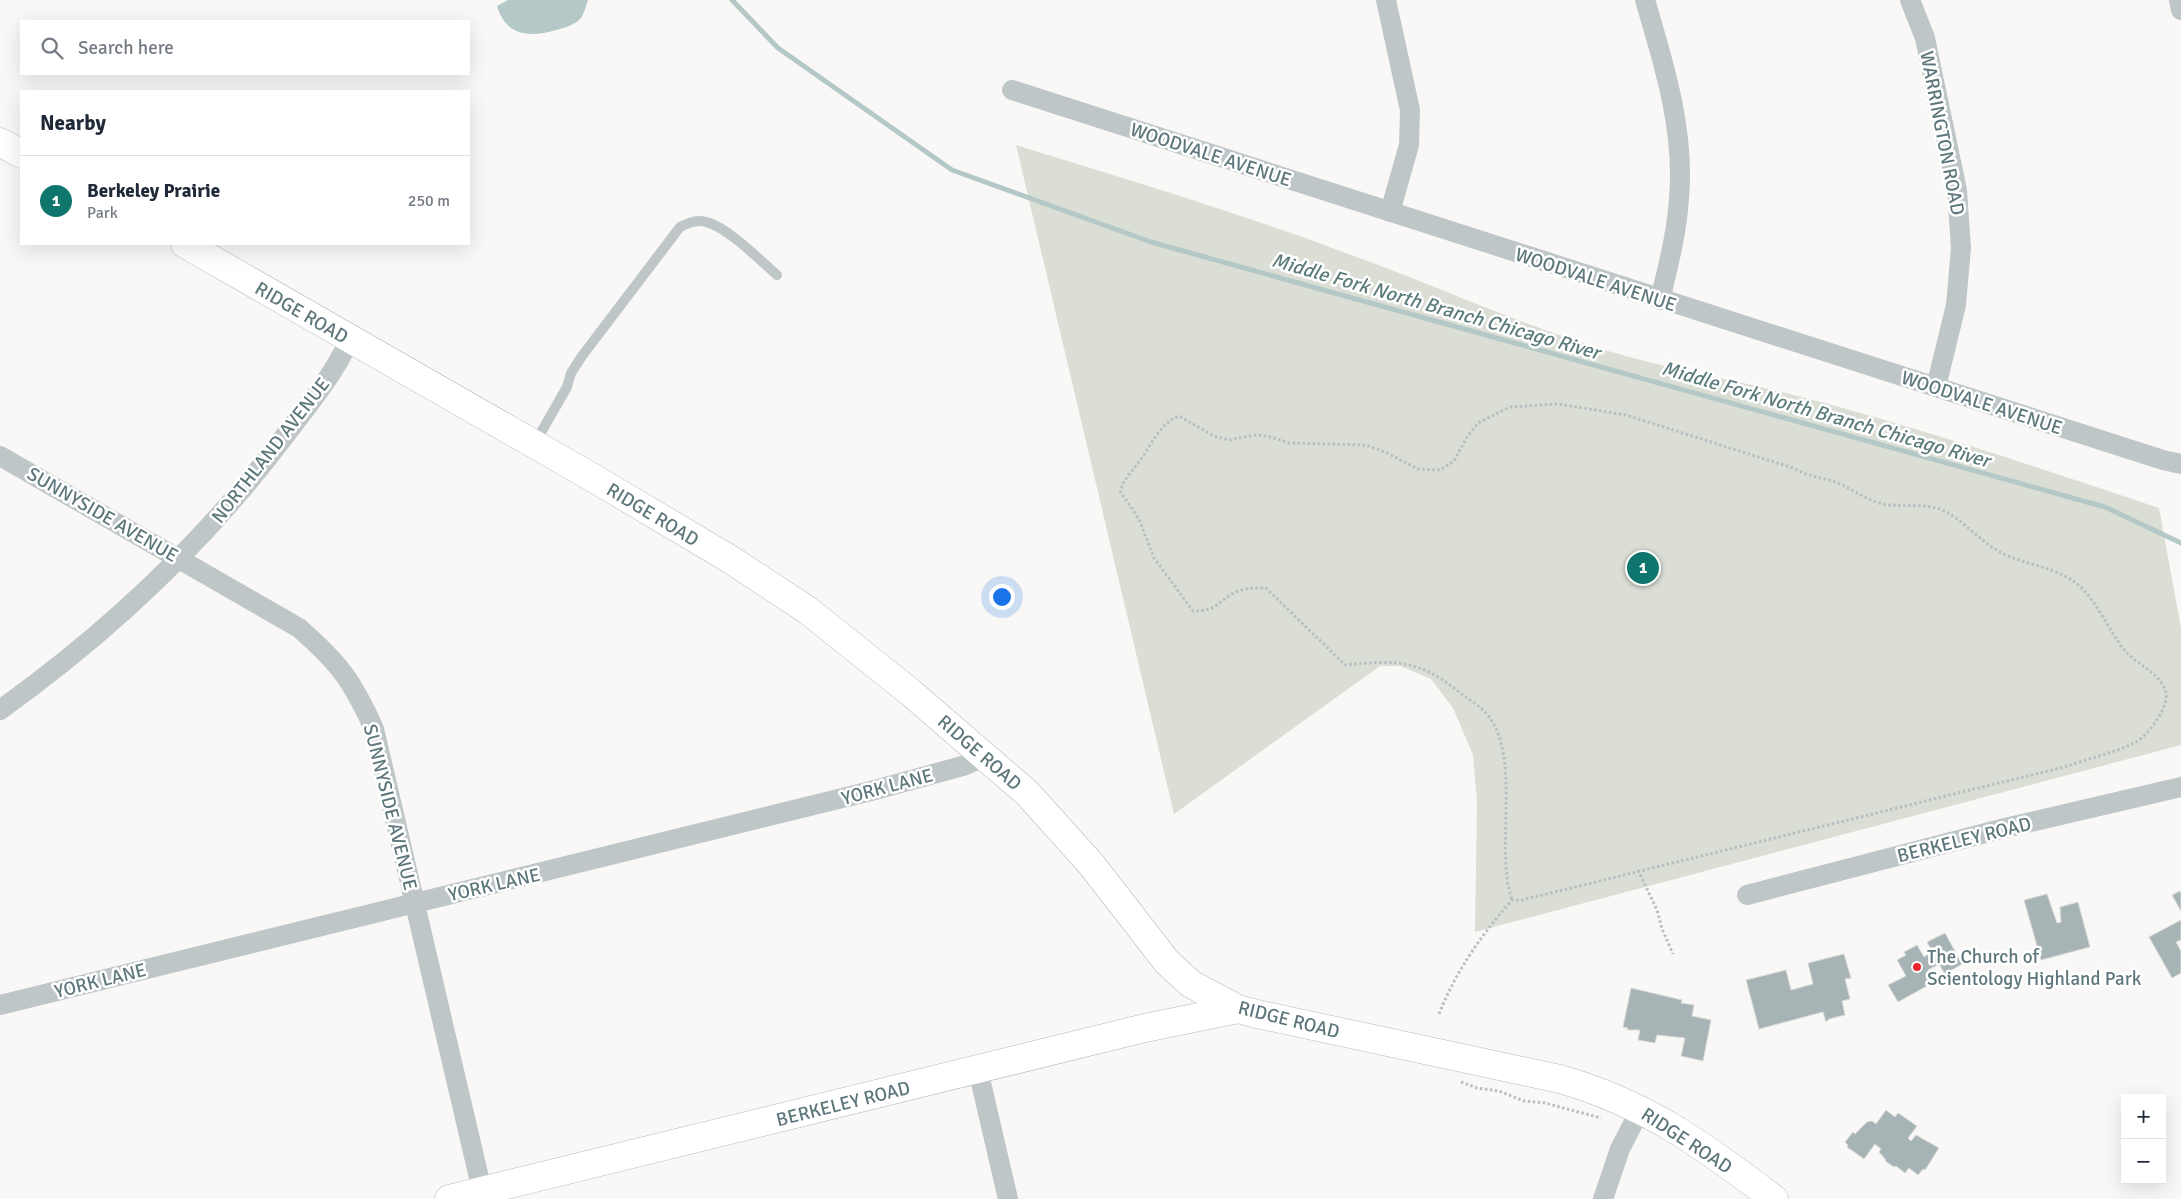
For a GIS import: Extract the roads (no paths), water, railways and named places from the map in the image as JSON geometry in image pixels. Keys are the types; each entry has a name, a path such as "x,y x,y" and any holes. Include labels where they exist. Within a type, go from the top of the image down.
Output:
{"street":[{"path":"1386,0 1410,110 1409,145 1390,212"},
{"path":"1645,0 1669,81 1678,144 1680,197 1673,246 1660,300"},
{"name":"WARRINGTON ROAD","path":"1910,0 1925,38 1957,190 1961,248 1956,305 1936,387"},
{"path":"2179,0 2181,10"},
{"name":"WOODVALE AVENUE","path":"1012,90 1660,300 2163,460 2181,464"},
{"name":"RIDGE ROAD","path":"187,245 728,558 806,609 910,692 1027,793 1065,833 1167,962 1191,984 1238,1008 1257,1014 1560,1079 1597,1089 1640,1108 1682,1132 1774,1199"},
{"name":"NORTHLAND AVENUE","path":"0,710 93,640 162,577 208,530 261,468 335,366 350,339"},
{"name":"SUNNYSIDE AVENUE","path":"0,456 180,557 299,628 330,656 347,675 358,692 374,729 483,1195"},
{"name":"YORK LANE","path":"0,1005 871,791 966,765 986,756"},
{"name":"BERKELEY ROAD","path":"1747,895 2005,828 2181,787"},
{"name":"BERKELEY ROAD","path":"449,1199 483,1195 1145,1028 1238,1008"},
{"path":"978,1070 1008,1199"},
{"path":"1603,1199 1620,1148 1640,1108"}],"lane":[{"path":"534,445 567,387 571,374 582,356 680,227 695,221 707,222 722,228 777,276"}],"waterway":[{"name":"Middle Fork North Branch Chicago River","path":"732,0 778,48 952,170 1151,242 2105,507 2181,543"}],"place":[{"name":"Berkeley Prairie","path":"1643,568"},
{"name":"The Church of Scientology Highland Park","path":"1917,967"}]}
